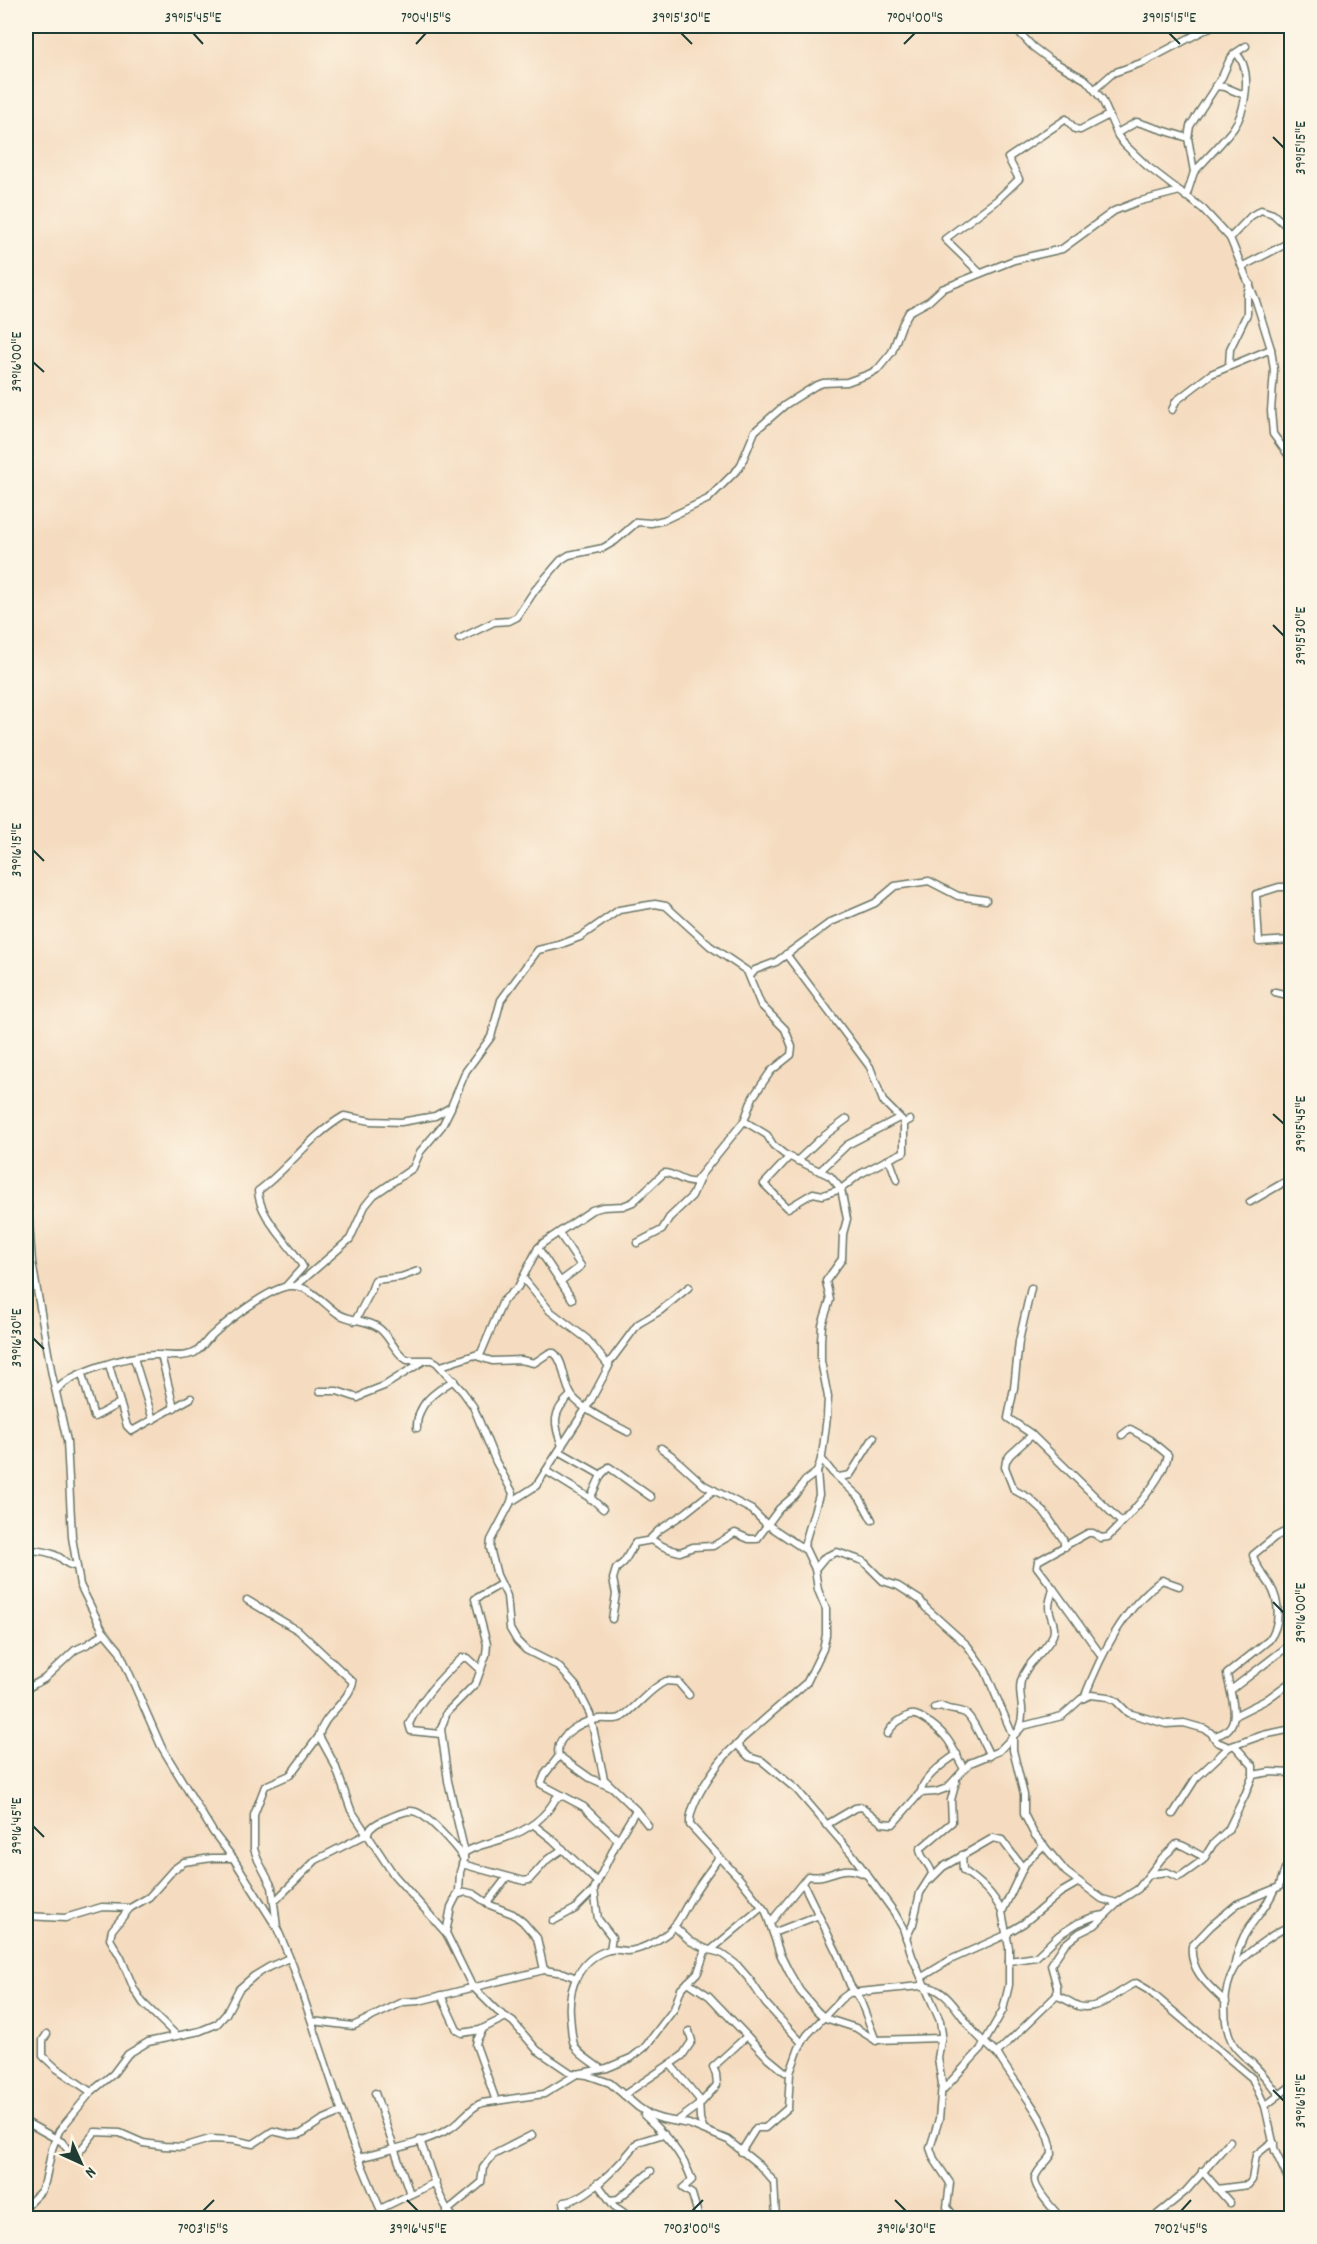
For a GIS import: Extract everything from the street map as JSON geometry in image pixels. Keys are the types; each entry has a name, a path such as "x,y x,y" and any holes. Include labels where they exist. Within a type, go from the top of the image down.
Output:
{"street":[{"path":"1013,26 1033,47 1049,59 1074,72 1095,89 1124,144 1203,209 1230,238 1250,284 1271,349 1274,370 1271,411 1273,434 1292,460"},
{"path":"1095,89 1113,73 1144,62 1212,26"},
{"path":"1194,172 1188,138 1190,126 1236,53 1246,46"},
{"path":"1186,197 1194,172 1234,127 1239,117 1244,95 1245,71 1242,60 1236,53"},
{"path":"1215,86 1225,87 1244,95"},
{"path":"979,272 945,239 997,200 1019,179 1008,158 1066,119 1075,129 1080,130 1109,115"},
{"path":"1117,133 1137,122 1188,138"},
{"path":"459,639 494,622 509,621 517,617 535,590 565,557 603,548 615,541 635,523 664,520 708,499 740,467 755,431 785,405 818,384 847,382 879,369 893,350 910,311 929,301 942,289 1015,259 1061,249 1079,239 1096,223 1114,212 1137,202 1180,191"},
{"path":"1230,238 1251,216 1261,210 1273,214 1292,231"},
{"path":"1243,266 1292,241"},
{"path":"1229,365 1230,349 1247,314 1247,294 1250,284"},
{"path":"1172,410 1179,399 1211,374 1271,349"},
{"path":"750,976 757,969 772,964 831,922 875,903 895,886 929,881 958,896 986,900"},
{"path":"1292,887 1279,887 1256,894 1259,942 1292,940"},
{"path":"296,1286 350,1239 365,1206 374,1195 413,1168 420,1152 440,1130 466,1071 491,1037 501,1000 537,951 580,937 616,912 655,904 666,906 710,946 744,968 750,976 761,1005 785,1029 792,1051 789,1058 772,1069 753,1097 744,1121 695,1182 690,1183 664,1173 633,1202 598,1208 538,1248 516,1290 509,1293 503,1301 481,1353 441,1366"},
{"path":"786,954 870,1067 883,1101 904,1120 904,1152 860,1174 841,1189 823,1195 814,1193 786,1208 764,1183 789,1157"},
{"path":"1275,992 1292,996"},
{"path":"56,1391 63,1383 82,1374 134,1358 161,1355 180,1356 194,1353 241,1312 286,1286 303,1267 273,1225 259,1198 258,1191 278,1176 319,1133 344,1116 371,1121 401,1122 435,1116 452,1107"},
{"path":"797,1161 846,1119"},
{"path":"820,1171 847,1145 904,1120"},
{"path":"744,1121 766,1134 776,1148 789,1157 830,1176 841,1189 847,1222 843,1234 842,1261 826,1281 830,1300 821,1332 821,1360 828,1402 817,1472 819,1496 804,1541 804,1549"},
{"path":"887,1160 890,1161 897,1180"},
{"path":"637,1242 662,1230 669,1218 692,1196 702,1174"},
{"path":"26,1182 32,1262 67,1441 72,1537 80,1585 104,1633 119,1650 161,1746 213,1832 277,1928 312,2021 342,2112 384,2218"},
{"path":"1250,1202 1283,1183 1292,1183"},
{"path":"559,1233 581,1266 561,1281"},
{"path":"538,1248 572,1299"},
{"path":"355,1321 375,1280 401,1277 418,1271"},
{"path":"523,1278 550,1311 587,1338 609,1363"},
{"path":"286,1286 296,1286 316,1296 338,1314 380,1328 404,1358 415,1361 433,1360 441,1366 476,1411 496,1462 512,1489 512,1502"},
{"path":"648,1826 636,1809 604,1779 583,1696 563,1670 528,1652 509,1628 507,1596 501,1584 490,1545 512,1502 534,1489 546,1471 608,1371 609,1363 637,1324 661,1310 689,1287"},
{"path":"1031,1288 1019,1341 1008,1417 1032,1435 1121,1522"},
{"path":"476,1356 492,1361 521,1360 534,1363 549,1353 554,1353 559,1357 562,1375 571,1395 609,1423 628,1432"},
{"path":"161,1355 174,1408"},
{"path":"134,1358 153,1420"},
{"path":"320,1391 337,1391 359,1398 384,1386 426,1360"},
{"path":"109,1365 127,1426 132,1431 191,1398"},
{"path":"82,1374 94,1417 120,1403"},
{"path":"417,1428 418,1418 427,1400 454,1380"},
{"path":"571,1395 559,1408 556,1417 560,1448 601,1475"},
{"path":"1101,1655 1037,1567 1037,1563 1088,1533 1105,1538 1153,1484 1168,1456 1150,1440 1130,1429 1122,1435"},
{"path":"1032,1435 1010,1455 1005,1467 1014,1490 1029,1498 1045,1513 1063,1539 1065,1547"},
{"path":"838,1477 850,1475 874,1437"},
{"path":"661,1448 700,1482 752,1510 767,1524 804,1549 815,1569 827,1616 826,1635 818,1662 807,1682 726,1754 714,1769 700,1794 690,1820 691,1827 740,1879 762,1907 780,1954 795,1983 806,1999 825,2018 853,2026 876,2041 941,2038"},
{"path":"821,1458 860,1498 872,1520"},
{"path":"590,1499 601,1475 608,1468 651,1497"},
{"path":"546,1471 603,1509"},
{"path":"649,1540 682,1552 693,1547 713,1546 735,1533 755,1540 763,1534 767,1524 779,1509 795,1495 802,1484 817,1472"},
{"path":"612,1619 616,1594 613,1579 616,1568 624,1562 634,1544 649,1540 659,1530 714,1490"},
{"path":"1213,1736 1228,1729 1234,1716 1228,1673 1269,1640 1278,1622 1273,1590 1253,1555 1275,1537 1292,1528"},
{"path":"26,1550 53,1554 72,1566 76,1566"},
{"path":"815,1569 828,1555 840,1553 864,1561 883,1581 898,1586 920,1600 927,1610 967,1645 983,1666 1013,1736 1013,1750 1024,1795 1024,1814 1034,1834 1063,1869 1102,1899 1118,1903"},
{"path":"1084,1698 1101,1655 1132,1610 1159,1581 1164,1579 1179,1586"},
{"path":"446,1933 452,1904 457,1894 463,1858 463,1837 448,1780 441,1734 444,1717 476,1683 487,1647 475,1601 479,1596 501,1584"},
{"path":"1019,1729 1023,1714 1020,1688 1022,1678 1054,1632 1049,1608 1053,1588"},
{"path":"247,1599 298,1631 353,1682 345,1699 322,1727 319,1736 290,1775 266,1786 254,1814 255,1852 273,1887 277,1928"},
{"path":"26,1689 44,1679 75,1650 104,1633"},
{"path":"1231,1690 1292,1643"},
{"path":"441,1734 411,1731 409,1724 423,1701 462,1658 468,1658 481,1670"},
{"path":"611,1787 575,1770 559,1756 557,1750 561,1739 580,1725 591,1721 620,1719 668,1680 678,1682 688,1695"},
{"path":"1234,1716 1263,1702 1292,1681"},
{"path":"921,1792 942,1790 957,1779 972,1761 999,1751 1024,1725 1062,1716 1084,1698 1094,1695 1116,1701 1131,1714 1163,1723 1181,1723 1207,1730 1217,1742 1232,1747 1252,1762 1253,1775 1231,1826 1213,1844 1205,1857 1179,1877 1167,1872 1150,1874"},
{"path":"934,1708 942,1707 969,1715 990,1756"},
{"path":"887,1734 894,1725 909,1715 916,1714 942,1731 964,1769"},
{"path":"1173,1814 1196,1778 1232,1747 1263,1735 1292,1729"},
{"path":"319,1736 335,1765 351,1810 399,1882 446,1933 472,1986 513,2022 537,2050 571,2073 610,2083 671,2141 691,2179 691,2183 683,2188 692,2194 699,2218"},
{"path":"739,1743 740,1748 749,1757 762,1761 793,1786 852,1854 894,1912 940,2021 941,2038 938,2058 943,2078 939,2119 930,2151 950,2183 947,2207 951,2212 951,2218"},
{"path":"825,1825 855,1808 862,1807 882,1824 891,1824 921,1792 921,1788 929,1778 957,1754"},
{"path":"559,1756 545,1774 541,1784 584,1807 618,1840"},
{"path":"1253,1775 1268,1772 1292,1773"},
{"path":"906,1939 912,1926 918,1898 931,1877 931,1870 920,1849 952,1822 951,1800 957,1779"},
{"path":"463,1858 475,1846 503,1839 534,1825 550,1809 556,1798 564,1796"},
{"path":"553,1921 575,1909 596,1886 636,1809"},
{"path":"276,1901 315,1860 367,1834 370,1827 377,1823 414,1811 426,1816 434,1827 445,1834 463,1858 507,1877 529,1880 549,1859 563,1849"},
{"path":"534,1825 563,1849 596,1886 598,1920 612,1937 610,1950"},
{"path":"927,1882 944,1867 990,1839 997,1838 1003,1841 1023,1868"},
{"path":"997,2054 1056,1995 1057,1987 1051,1965 1055,1956 1069,1940 1095,1925 1118,1903 1138,1889 1162,1858 1177,1844 1205,1857"},
{"path":"1002,1912 1023,1868 1044,1845"},
{"path":"941,2092 985,2043 1005,2006 1009,1985 1008,1933 1002,1912 996,1898 963,1870 962,1855"},
{"path":"601,2069 576,2052 574,2047 569,2005 571,1990 576,1978 588,1962 610,1950 628,1952 665,1935 674,1926 719,1857"},
{"path":"176,2035 140,1997 111,1939 112,1930 130,1908 149,1897 184,1862 232,1858"},
{"path":"1226,2002 1201,1978 1193,1960 1192,1946 1237,1904 1279,1887 1285,1869 1292,1862"},
{"path":"770,1923 808,1876 822,1877 838,1870 853,1869 867,1875"},
{"path":"487,1903 507,1877"},
{"path":"922,1977 950,1960 1008,1933 1024,1923 1062,1891 1079,1882"},
{"path":"803,1883 862,2006 876,2041"},
{"path":"1274,1890 1268,1904 1246,1933 1237,1953 1225,2017 1232,2044 1257,2068 1278,2093"},
{"path":"457,1894 471,1893 513,1914 537,1938 544,1970"},
{"path":"26,1916 65,1918 102,1907 130,1908"},
{"path":"359,2158 441,2133 454,2126 475,2106 544,2094 577,2074 623,2062 645,2047 675,2007 680,1990 698,1972 709,1950 762,1907"},
{"path":"773,1933 819,1915"},
{"path":"1009,1961 1036,1958 1059,1935 1078,1923 1106,1915"},
{"path":"1234,1969 1271,1935 1292,1925"},
{"path":"674,1926 690,1941 721,1953 742,1970 766,2004 802,2043"},
{"path":"26,2206 41,2191 45,2182 55,2138 91,2092 113,2074 128,2054 148,2042 200,2031 217,2024 222,2020 239,1989 264,1969 289,1958"},
{"path":"312,2021 353,2026 403,2001 417,2001 544,1970 564,1973 576,1978"},
{"path":"688,1982 709,1996 785,2072"},
{"path":"1056,1995 1076,2005 1088,2006 1101,2003 1133,1984 1139,1983 1249,2075 1265,2106 1275,2151 1292,2187"},
{"path":"741,2152 756,2128 765,2128 788,2108 790,2073 802,2043 841,1999 854,1992 926,1986 938,1990 951,2002 972,2030 997,2054 1025,2096 1047,2135 1052,2154 1035,2180 1040,2191 1060,2218"},
{"path":"441,1995 459,2031 468,2033 483,2029 506,2016"},
{"path":"483,2029 476,2045 496,2101"},
{"path":"624,2095 688,2049 692,2041 689,2031"},
{"path":"47,2034 41,2049 43,2056 91,2092"},
{"path":"677,2121 700,2104 718,2084 713,2067 747,2036"},
{"path":"670,2064 697,2096 703,2128"},
{"path":"1265,2106 1278,2093 1292,2085"},
{"path":"375,2093 410,2194"},
{"path":"638,2108 656,2117 689,2124 727,2139 759,2165 774,2183 776,2218"},
{"path":"26,2122 55,2138 76,2156 95,2132 120,2133 143,2143 164,2146 183,2146 210,2139 253,2144 273,2131 290,2135 301,2134 322,2120 342,2112"},
{"path":"447,2211 481,2184 483,2168 493,2155 532,2134"},
{"path":"567,2218 564,2202 573,2200 597,2183 632,2152 638,2142 664,2134"},
{"path":"420,2140 436,2182 439,2198 454,2218"},
{"path":"1153,2218 1186,2191 1230,2140"},
{"path":"1217,2189 1248,2186 1252,2180 1256,2155 1274,2143"},
{"path":"610,2200 618,2199 651,2171"},
{"path":"1202,2171 1230,2203"},
{"path":"380,2210 436,2182"},
{"path":"597,2183 614,2206 632,2218"}]}
